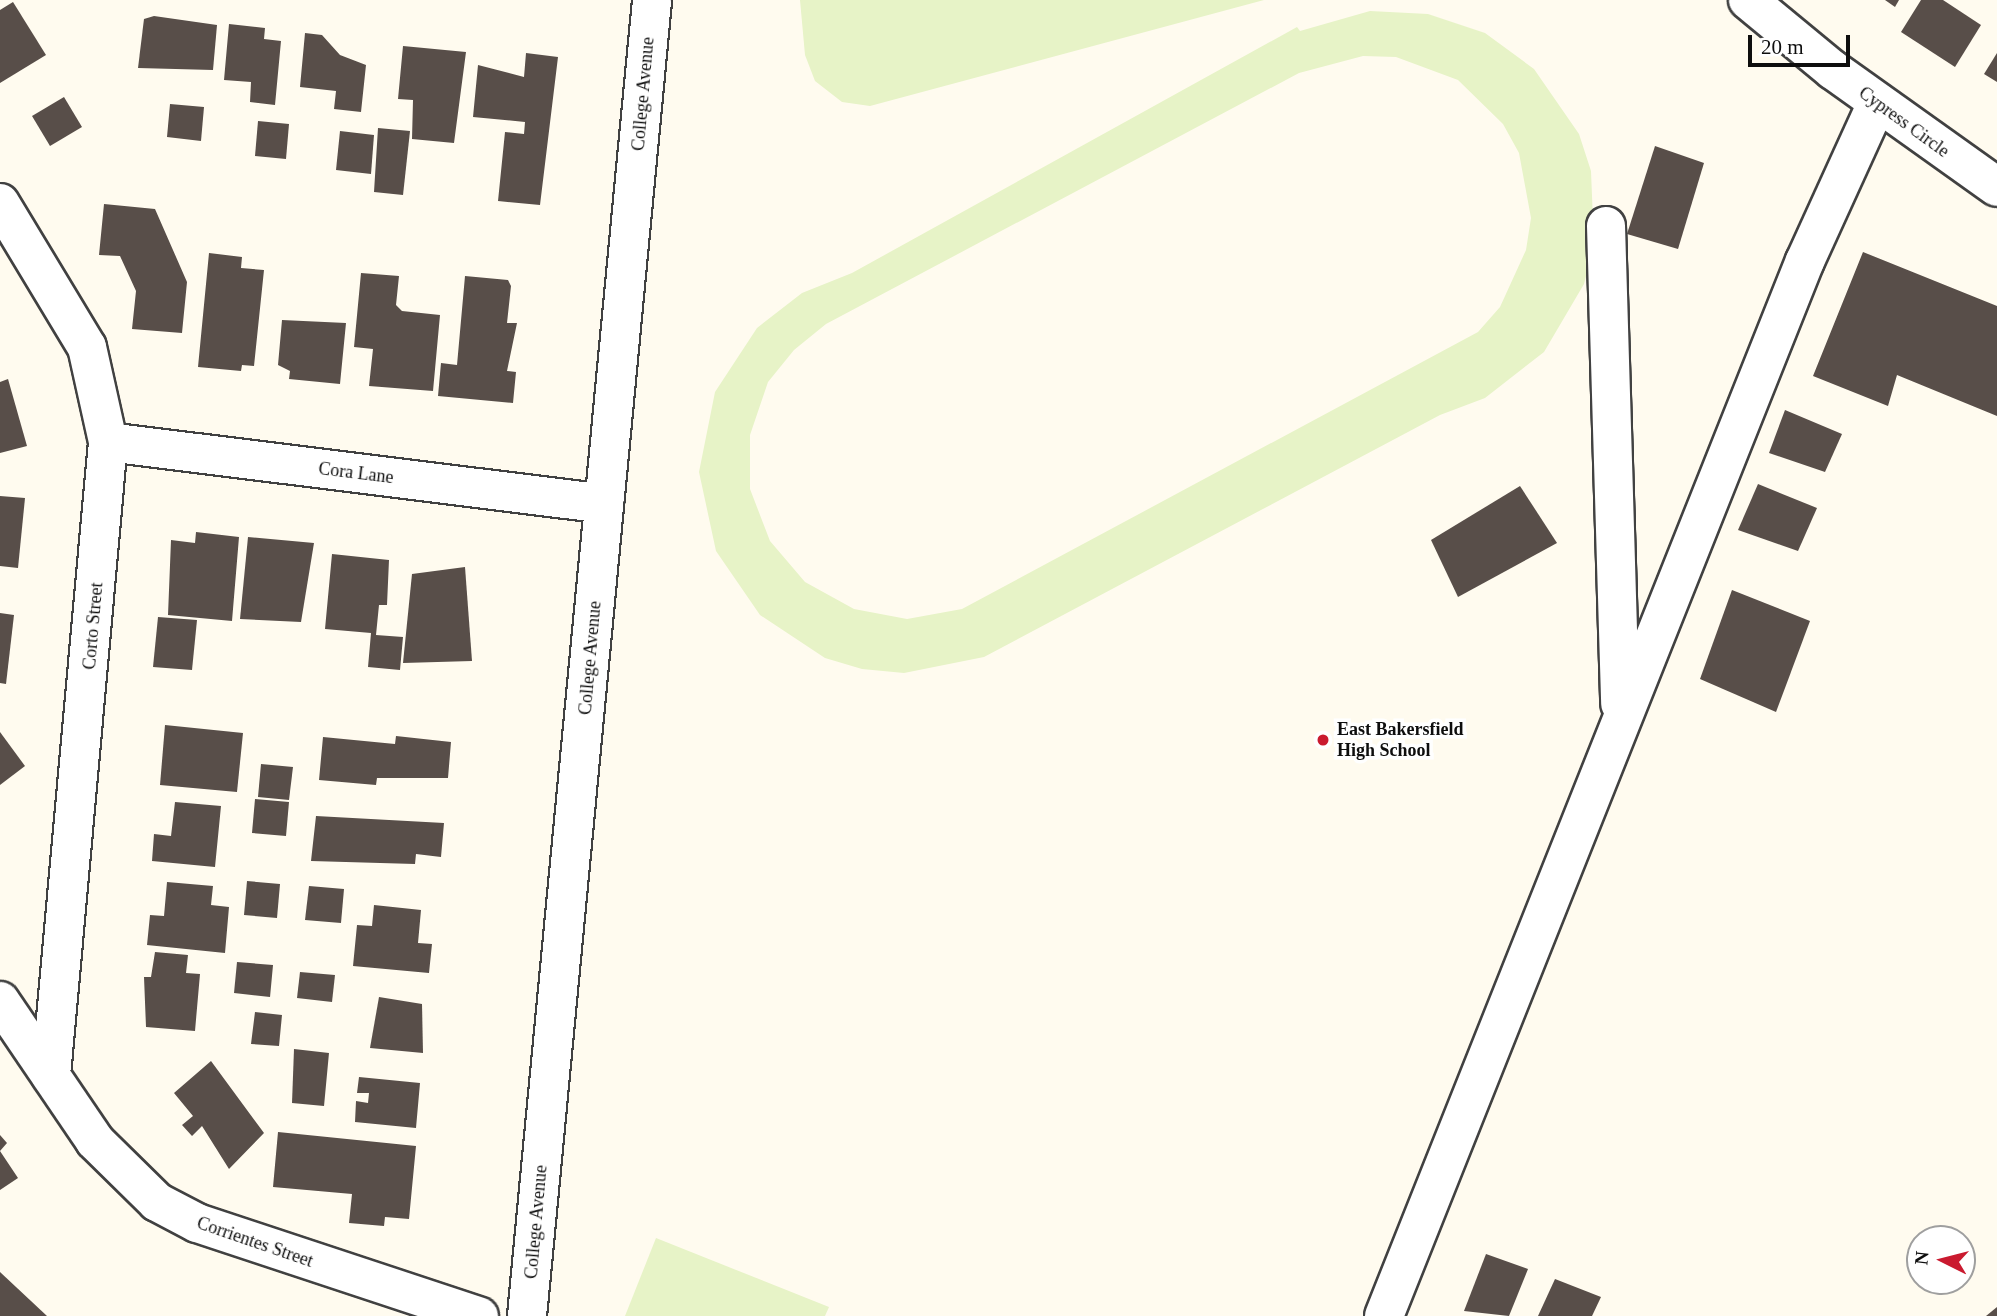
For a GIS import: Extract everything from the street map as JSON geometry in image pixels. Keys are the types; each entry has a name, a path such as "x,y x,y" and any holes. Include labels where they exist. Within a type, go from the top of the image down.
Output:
{"street":[{"name":"College Avenue","path":"527,1316 652,0"},
{"name":"Cypress Circle","path":"1748,0 1877,103 1997,187"},
{"path":"1384,1316 1800,274 1877,103"},
{"name":"Corto Street","path":"0,203 87,347 108,442 51,1075"},
{"path":"1606,226 1621,720"},
{"name":"Cora Lane","path":"108,442 604,504"},
{"name":"Corrientes Street","path":"0,1001 109,1157 157,1202 197,1223 480,1316"}],"green space":[{"path":"800,0 1264,0 870,106 842,102 815,81 805,55"},
{"path":"1370,11 1428,14 1485,33 1534,69 1579,134 1591,171 1594,246 1584,284 1544,352 1485,398 1440,415 984,657 904,673 862,669 825,658 760,615 716,551 699,472 715,392 757,328 802,293 852,273 1297,27 1300,31","holes":["1363,56 1396,57 1458,80 1503,124 1519,153 1531,218 1526,250 1500,307 1478,332 962,609 907,619 854,609 805,582 770,541 750,489 750,435 768,382 794,350 826,324 1299,73"]},
{"path":"656,1238 829,1307 825,1316 625,1316"}],"building":[{"path":"1885,0 1899,0 1895,7"},
{"path":"1921,0 1943,0 1981,25 1955,67 1901,32"},
{"path":"13,2 46,55 0,83 0,10"},
{"path":"154,16 217,25 213,70 138,68 144,19"},
{"path":"229,24 265,28 264,39 281,41 275,105 250,102 251,82 224,80"},
{"path":"305,33 322,35 340,55 366,65 361,112 334,109 336,91 300,87"},
{"path":"403,46 466,52 454,143 412,139 413,100 398,99"},
{"path":"526,53 558,57 540,205 498,201 505,132 524,134 525,122 473,117 478,65 524,77"},
{"path":"1997,53 1997,82 1984,74"},
{"path":"64,97 82,127 50,146 32,116"},
{"path":"170,104 204,107 201,141 167,137"},
{"path":"258,121 289,124 286,159 255,156"},
{"path":"378,128 410,131 403,195 374,192"},
{"path":"340,131 374,135 371,174 336,170"},
{"path":"1655,146 1704,163 1678,249 1627,234"},
{"path":"104,204 155,209 187,282 182,333 132,329 136,291 120,256 99,255"},
{"path":"1863,252 1997,306 1997,416 1897,375 1888,406 1813,376"},
{"path":"209,253 242,257 241,268 264,270 254,366 242,365 241,371 198,367"},
{"path":"361,273 399,276 396,305 402,311 440,315 433,391 369,386 373,349 354,347"},
{"path":"465,276 508,280 511,286 507,323 517,323 507,371 516,372 513,403 438,396 441,363 457,365"},
{"path":"282,320 346,323 340,384 289,379 290,371 278,365"},
{"path":"8,379 27,446 0,453 0,382"},
{"path":"1785,410 1842,434 1825,472 1769,453"},
{"path":"1758,484 1817,508 1798,551 1738,530"},
{"path":"1520,486 1557,543 1458,597 1431,540"},
{"path":"0,496 25,498 18,568 0,566"},
{"path":"196,532 239,537 232,621 168,615 171,540 195,543"},
{"path":"248,537 314,543 301,622 240,619"},
{"path":"332,554 389,560 387,605 379,605 376,635 403,637 400,670 368,667 371,633 325,629"},
{"path":"465,567 472,661 403,663 412,574"},
{"path":"1732,590 1810,621 1776,712 1700,679"},
{"path":"0,613 14,615 6,684 0,683"},
{"path":"158,617 197,620 192,670 153,667"},
{"path":"165,725 243,733 237,792 160,785"},
{"path":"0,732 25,766 0,785"},
{"path":"396,736 451,742 448,778 377,778 376,785 319,780 323,737 395,744"},
{"path":"261,764 293,767 289,800 258,797"},
{"path":"255,799 289,802 286,836 252,833"},
{"path":"175,802 221,806 215,867 152,861 154,834 171,836"},
{"path":"316,816 444,823 441,857 416,854 415,864 311,861"},
{"path":"247,881 280,884 277,918 244,915"},
{"path":"167,882 213,886 211,905 229,907 225,953 147,945 150,915 164,916"},
{"path":"309,886 344,889 341,923 305,920"},
{"path":"374,905 421,910 418,943 432,944 429,973 353,966 357,925 372,926"},
{"path":"155,952 188,955 186,973 200,974 195,1031 146,1027 144,977 151,977"},
{"path":"237,962 273,965 270,997 234,993"},
{"path":"300,972 335,975 332,1002 297,998"},
{"path":"379,997 422,1004 423,1053 370,1048"},
{"path":"255,1012 282,1015 279,1046 251,1044"},
{"path":"294,1049 329,1053 324,1106 292,1103"},
{"path":"211,1061 264,1133 229,1169 202,1126 192,1136 182,1125 193,1116 174,1093"},
{"path":"359,1077 420,1083 416,1128 355,1122 356,1101 368,1103 369,1093 357,1093"},
{"path":"278,1132 416,1146 409,1219 385,1217 384,1226 349,1223 352,1194 273,1187"},
{"path":"0,1135 7,1143 0,1151"},
{"path":"0,1151 18,1178 0,1190"},
{"path":"1486,1254 1528,1269 1509,1316 1464,1311"},
{"path":"0,1272 47,1316 0,1316"},
{"path":"1555,1279 1601,1297 1592,1316 1538,1316"},
{"path":"1997,1307 1997,1316 1986,1316"}],"place":[{"name":"East Bakersfield High School","path":"1323,740"}]}
